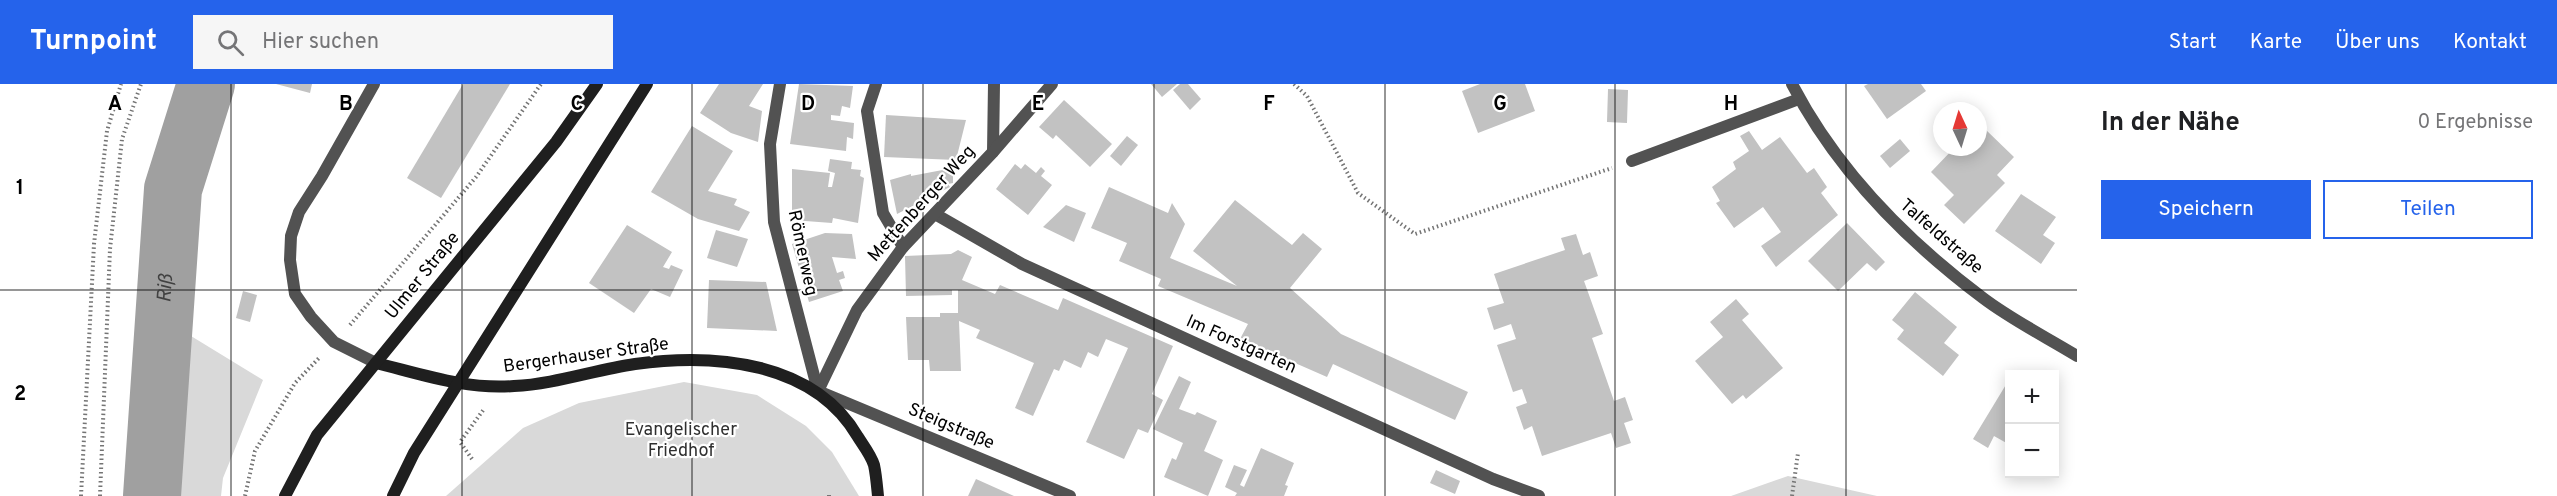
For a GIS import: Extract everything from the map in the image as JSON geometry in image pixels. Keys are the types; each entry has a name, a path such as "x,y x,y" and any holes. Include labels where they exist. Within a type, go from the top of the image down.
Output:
{"main road":[{"name":"Ulmer Straße","path":"285,496 317,435 556,142 597,84"},
{"path":"393,496 414,453 647,84"},
{"name":"Bergerhauser Straße","path":"376,363 460,383 499,387 556,381 634,364 674,360 705,360 763,369 793,379 818,391 839,409 873,463 878,496"}],"street":[{"path":"374,84 322,176 298,212 291,236 290,260 295,294 311,317 334,342 376,363"},
{"name":"Römerweg","path":"780,84 770,144 774,222 818,391"},
{"path":"876,84 867,111 883,213 903,247"},
{"path":"993,152 994,84"},
{"name":"Mettenberger Weg","path":"818,391 856,310 903,247 993,152 1052,84"},
{"name":"Talfeldstraße","path":"1792,84 1799,99 1836,154 1894,223 1984,299 2077,356"},
{"path":"1632,161 1799,99"},
{"name":"Im Forstgarten","path":"935,214 1022,264 1493,478 1539,496"},
{"name":"Steigstraße","path":"818,391 1070,496"}],"path":[{"path":"81,496 94,244 107,131 121,84"},
{"path":"100,496 110,249 122,140 141,84"},
{"path":"245,496 255,451 294,383 360,315 476,177 541,84"},
{"path":"1293,84 1307,96 1358,193 1415,234 1632,161"},
{"path":"472,459 460,442 499,387"},
{"path":"1792,496 1798,453"}],"green space":[{"path":"191,336 263,380 223,478 221,496 175,496"},
{"name":"Evangelischer Friedhof","path":"684,382 757,395 806,426 832,452 859,496 446,496 523,428 579,403"},
{"path":"1788,476 1877,496 1731,496"}],"building":[{"path":"276,84 312,84 310,93"},
{"path":"463,84 510,84 441,198 407,178"},
{"path":"719,84 763,84 749,106 762,111 758,142 731,133 700,113"},
{"path":"799,84 853,86 850,108 842,106 840,116 831,115 831,120 854,123 853,139 847,137 846,151 790,144"},
{"path":"1151,84 1177,84 1162,97"},
{"path":"1180,84 1188,84 1201,99 1190,110 1173,90"},
{"path":"1480,84 1525,84 1535,111 1478,133 1462,91"},
{"path":"1868,84 1921,84 1926,91 1887,119 1864,86"},
{"path":"1608,89 1628,90 1627,123 1607,122"},
{"path":"1064,100 1112,144 1090,167 1056,135 1053,139 1039,127"},
{"path":"886,115 966,120 956,160 884,157"},
{"path":"692,126 733,151 708,191 737,199 734,205 750,212 739,231 698,219 651,192"},
{"path":"1749,131 1762,150 1780,137 1807,173 1814,168 1827,187 1821,193 1838,215 1776,267 1761,246 1781,232 1763,207 1734,228 1716,203 1720,201 1712,187 1736,169 1733,162 1749,151 1740,136"},
{"path":"1987,131 2014,157 1997,175 2005,183 1964,224 1944,205 1954,195 1931,172 1946,156 1987,156"},
{"path":"1127,136 1138,145 1121,166 1110,156"},
{"path":"1900,139 1910,151 1890,168 1880,156"},
{"path":"830,159 852,162 851,169 861,170 860,176 864,178 858,223 833,218 832,223 792,220 792,169 830,173 828,187 832,187 835,173 828,171"},
{"path":"1015,164 1021,169 1025,164 1036,173 1041,167 1045,171 1041,176 1052,185 1028,215 996,189"},
{"path":"953,168 953,183 948,184 950,187 897,214 890,180 911,174 911,176"},
{"path":"1109,187 1168,213 1172,203 1185,224 1170,258 1237,286 1193,251 1235,200 1292,245 1303,233 1322,249 1290,288 1341,334 1468,392 1455,420 1333,364 1327,377 1240,339 1248,324 1158,286 1161,279 1119,261 1127,243 1091,228"},
{"path":"2021,194 2056,217 2043,235 2055,243 2041,264 1995,231"},
{"path":"1066,205 1086,213 1074,242 1043,227"},
{"path":"1847,223 1885,262 1876,271 1867,263 1838,291 1808,261"},
{"path":"627,225 672,252 663,267 669,269 671,265 683,270 670,297 651,289 634,313 589,283"},
{"path":"716,230 748,239 737,267 707,258"},
{"path":"825,233 852,234 856,259 832,257 837,273 843,271 845,278 839,280 843,291 809,302 792,244"},
{"path":"1576,234 1583,255 1590,252 1598,276 1584,281 1603,334 1592,338 1614,401 1625,397 1633,420 1624,423 1631,443 1616,448 1611,433 1542,456 1532,426 1524,430 1516,407 1527,403 1522,389 1513,392 1497,345 1516,339 1511,324 1494,330 1487,308 1504,303 1494,274 1565,250 1561,238"},
{"path":"958,250 972,257 962,280 995,294 1000,285 1058,310 1063,298 1173,346 1152,394 1163,400 1148,433 1138,429 1124,459 1086,442 1128,348 1106,339 1098,357 1088,352 1081,368 1064,360 1059,371 1054,369 1033,416 1015,408 1034,363 976,338 980,330 959,321 961,371 930,371 929,360 908,360 906,317 940,317 940,313 958,313 958,290 952,290 952,295 906,296 905,256 951,254"},
{"path":"709,280 766,282 777,331 707,328"},
{"path":"243,291 257,295 250,322 236,318"},
{"path":"1915,292 1957,327 1944,343 1959,355 1943,376 1897,339 1904,330 1892,320"},
{"path":"1736,299 1749,314 1742,320 1783,368 1746,399 1743,395 1732,404 1695,361 1723,337 1710,322"},
{"path":"1179,376 1191,382 1179,409 1195,415 1197,412 1217,421 1204,451 1223,460 1208,496 1164,477 1172,458 1176,460 1183,443 1153,429"},
{"path":"2005,386 2005,442 1994,436 1988,448 1973,439"},
{"path":"1261,448 1294,463 1285,485 1288,486 1284,496 1235,496 1237,493 1225,487 1234,465 1247,470 1240,485 1244,487"},
{"path":"1436,470 1460,481 1455,494 1430,483"},
{"path":"976,479 1014,496 968,496"}],"waterway":[{"name":"Riß","path":"152,496 173,189 206,84"}]}
